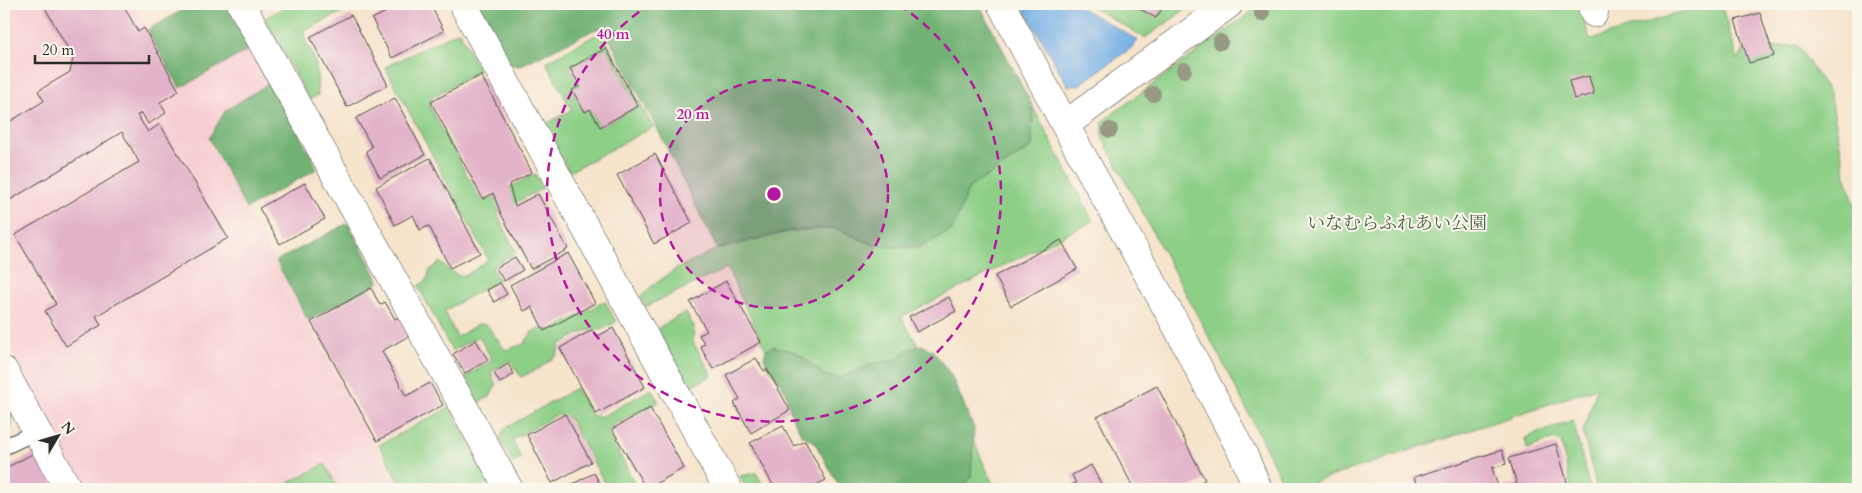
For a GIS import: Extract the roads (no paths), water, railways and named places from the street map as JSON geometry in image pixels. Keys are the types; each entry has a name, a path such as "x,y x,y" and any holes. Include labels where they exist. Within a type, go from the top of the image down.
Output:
{"street":[{"path":"241,4 509,489"},
{"path":"463,4 728,489"},
{"path":"1000,4 1175,323 1244,456 1258,489"},
{"path":"1065,125 1229,4"},
{"path":"4,371 68,489"}],"lane":[{"path":"4,447 36,432"}],"water":[{"path":"1021,4 1074,4 1138,40 1134,46 1079,85 1068,86"}],"park label":[{"name":"いなむらふれあい公園","path":"1397,223"}]}
